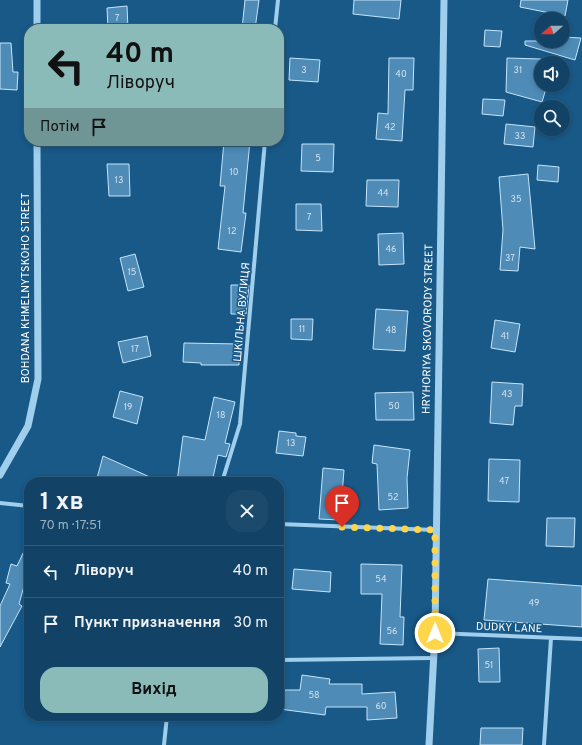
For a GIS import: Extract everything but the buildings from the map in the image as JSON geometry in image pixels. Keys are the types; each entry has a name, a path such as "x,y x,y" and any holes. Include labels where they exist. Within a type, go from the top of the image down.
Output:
{"street":[{"path":"36,0 37,24"},
{"path":"276,24 278,0"},
{"name":"HRYHORIYA SKOVORODY STREET","path":"429,745 435,633 435,530 444,0"},
{"name":"BOHDANA KHMELNYTSKOHO STREET","path":"0,475 28,426 38,379 37,146"},
{"name":"ШКІЛЬНА ВУЛИЦЯ","path":"224,477 240,424 265,146"},
{"path":"0,504 24,506"},
{"path":"284,524 435,530"},
{"name":"DUDKY LANE","path":"435,633 582,639"},
{"path":"544,745 551,638"},
{"path":"284,660 433,658"},
{"path":"164,745 166,721"}],"route":[{"path":"342,527 435,530 435,633"}]}
